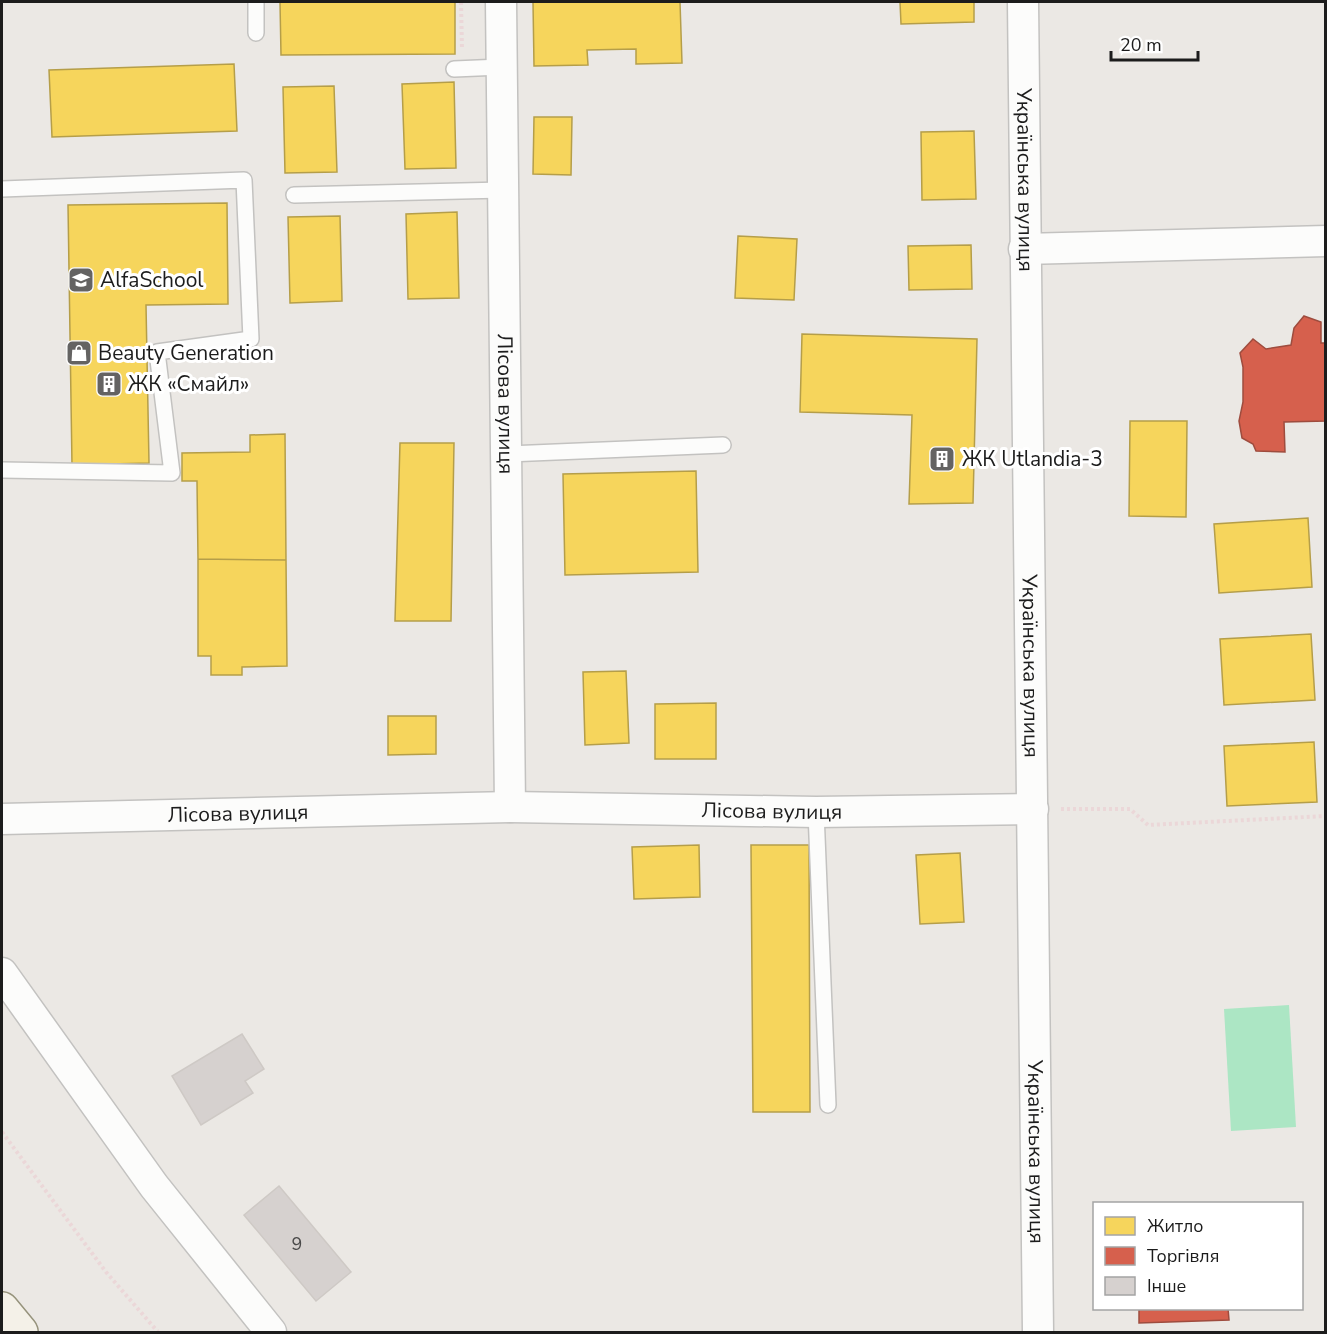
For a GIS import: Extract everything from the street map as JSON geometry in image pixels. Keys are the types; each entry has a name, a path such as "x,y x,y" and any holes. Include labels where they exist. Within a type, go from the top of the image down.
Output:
{"main road":[{"path":"2,1309 21,1332"}],"street":[{"name":"Лісова вулиця","path":"501,2 510,807"},
{"name":"Українська вулиця","path":"1023,2 1038,1332"},
{"path":"1024,249 1326,241"},
{"name":"Лісова вулиця","path":"2,819 510,807 816,812 1033,809"},
{"path":"2,973 154,1186 271,1332"}],"lane":[{"path":"256,2 256,33"},
{"path":"458,68 501,68"},
{"path":"2,189 244,180 251,339 157,352 172,473 2,470"},
{"path":"294,195 503,190"},
{"path":"506,454 723,445"},
{"path":"816,812 828,1105"}],"path":[{"path":"458,68 461,2"},
{"path":"1033,809 1130,809 1148,825 1326,816"},
{"path":"2,1132 106,1272 158,1332"}],"green space":[{"path":"1289,1005 1296,1127 1231,1131 1224,1009"}],"building: Житло":[{"path":"280,2 455,2 455,54 281,55"},
{"path":"533,2 680,2 682,63 636,64 636,49 587,50 588,65 534,66"},
{"path":"900,2 974,2 974,22 901,24"},
{"path":"234,64 237,131 52,137 49,70"},
{"path":"454,82 456,168 405,169 402,84"},
{"path":"334,86 337,172 285,173 283,87"},
{"path":"534,117 572,117 571,175 533,174"},
{"path":"974,131 976,199 922,200 921,132"},
{"name":"ЖК «Смайл»","path":"227,203 228,304 146,305 149,463 72,465 68,205"},
{"path":"457,212 459,298 408,299 406,214"},
{"path":"340,216 342,301 290,303 288,217"},
{"path":"738,236 797,239 794,300 735,298"},
{"path":"971,245 972,289 909,290 908,246"},
{"name":"ЖК Utlandia-3","path":"802,334 977,339 973,503 909,504 912,415 800,412"},
{"path":"1130,421 1187,421 1186,517 1129,516"},
{"path":"285,434 286,560 198,559 197,481 182,481 182,453 250,452 250,435"},
{"path":"400,443 454,443 451,621 395,621"},
{"path":"696,471 698,572 565,575 563,474"},
{"path":"1308,518 1312,587 1219,593 1214,524"},
{"path":"198,559 286,560 287,666 242,667 242,675 211,675 211,656 198,656"},
{"path":"1311,634 1315,700 1224,705 1220,639"},
{"path":"626,671 629,743 585,745 583,672"},
{"path":"716,703 716,759 655,759 655,704"},
{"path":"388,716 436,716 436,754 388,755"},
{"path":"1314,742 1317,802 1227,806 1224,746"},
{"path":"699,845 700,897 634,899 632,847"},
{"path":"751,845 809,845 810,1112 753,1112"},
{"path":"960,853 964,922 920,924 916,855"}],"building: Торгівля":[{"path":"1304,316 1321,322 1321,343 1326,343 1326,421 1284,422 1285,452 1256,451 1253,444 1242,438 1239,421 1243,402 1243,367 1240,353 1253,339 1266,349 1291,345 1294,328"},
{"path":"1139,1310 1228,1310 1229,1320 1139,1323"}],"building: Інше":[{"path":"242,1034 264,1069 245,1081 253,1093 201,1125 172,1076"},
{"path":"279,1186 351,1272 316,1301 244,1215"}],"place":[{"name":"AlfaSchool","path":"81,280"},
{"name":"Beauty Generation","path":"79,353"},
{"name":"ЖК «Смайл»","path":"109,384"},
{"name":"ЖК Utlandia-3","path":"942,459"}]}
